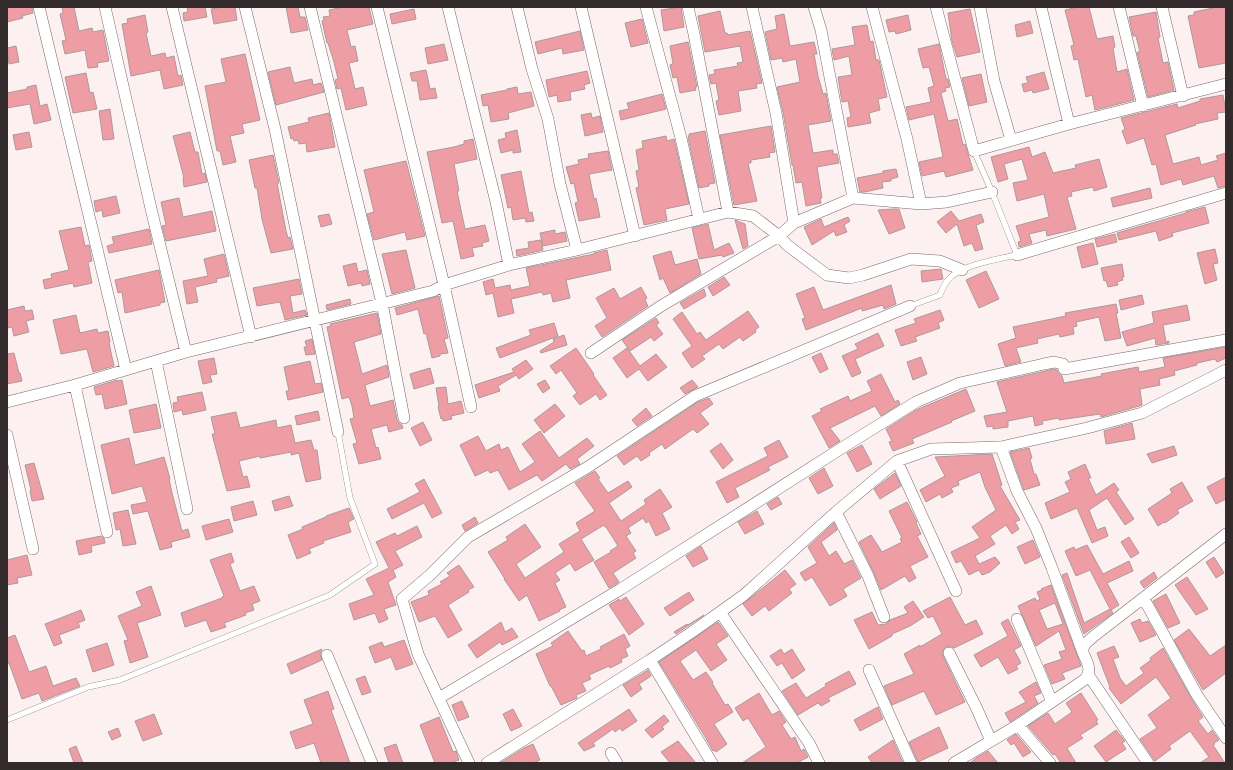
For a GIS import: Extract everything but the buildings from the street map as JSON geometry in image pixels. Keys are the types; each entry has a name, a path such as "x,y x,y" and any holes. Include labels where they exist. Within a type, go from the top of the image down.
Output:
{"street":[{"path":"39,7 126,370"},
{"path":"105,7 152,213 186,352"},
{"path":"172,7 251,337"},
{"path":"245,7 275,129 338,432"},
{"path":"310,7 382,303 404,418"},
{"path":"377,7 444,285 471,408"},
{"path":"448,7 496,202 509,265"},
{"path":"517,7 532,69 548,119 560,184 577,250"},
{"path":"581,7 635,236"},
{"path":"646,7 681,138 699,218"},
{"path":"688,7 728,212"},
{"path":"752,7 776,113 794,223"},
{"path":"814,7 822,30 853,198"},
{"path":"872,7 908,139 921,204"},
{"path":"936,7 974,151 1069,124 1226,84"},
{"path":"980,7 994,81 1011,140"},
{"path":"1041,7 1069,124"},
{"path":"1119,7 1143,106"},
{"path":"1162,7 1183,96"},
{"path":"590,353 661,306 779,236 794,223 853,198 921,204 948,202 992,192"},
{"path":"1016,256 1226,192"},
{"path":"7,402 186,352 433,291 444,285 509,265 635,236 699,218 728,212 753,216 779,236 787,245 827,275 849,278 911,259 940,261 962,270"},
{"path":"469,763 418,654 402,599 430,576 468,537 588,467 695,396 910,306"},
{"path":"439,698 621,589 916,402 960,383 1021,368 1054,362 1063,364 1064,369 1226,340"},
{"path":"156,361 188,509"},
{"path":"487,763 650,660 744,595 836,512 897,461 931,449 1001,447 1142,414 1226,370"},
{"path":"75,384 108,532"},
{"path":"7,436 33,549"},
{"path":"1001,447 1017,491 1036,528 1052,568 1090,670 1089,676 1148,763"},
{"path":"897,461 956,591"},
{"path":"836,512 868,576 884,617"},
{"path":"1082,650 1094,636 1144,599 1226,534"},
{"path":"1144,599 1197,695 1226,738"},
{"path":"720,612 809,743 819,763"},
{"path":"1017,619 1052,702"},
{"path":"949,653 991,741"},
{"path":"328,655 372,763"},
{"path":"650,660 712,763"},
{"path":"869,670 911,763"},
{"path":"954,763 1018,725 1089,676"},
{"path":"1018,725 1050,763"}],"lane":[{"path":"910,306 940,295 948,280 962,270 986,261 1016,256 992,192 974,151"},
{"path":"7,720 88,687 120,680 330,595 375,564 350,498 338,432"}]}
